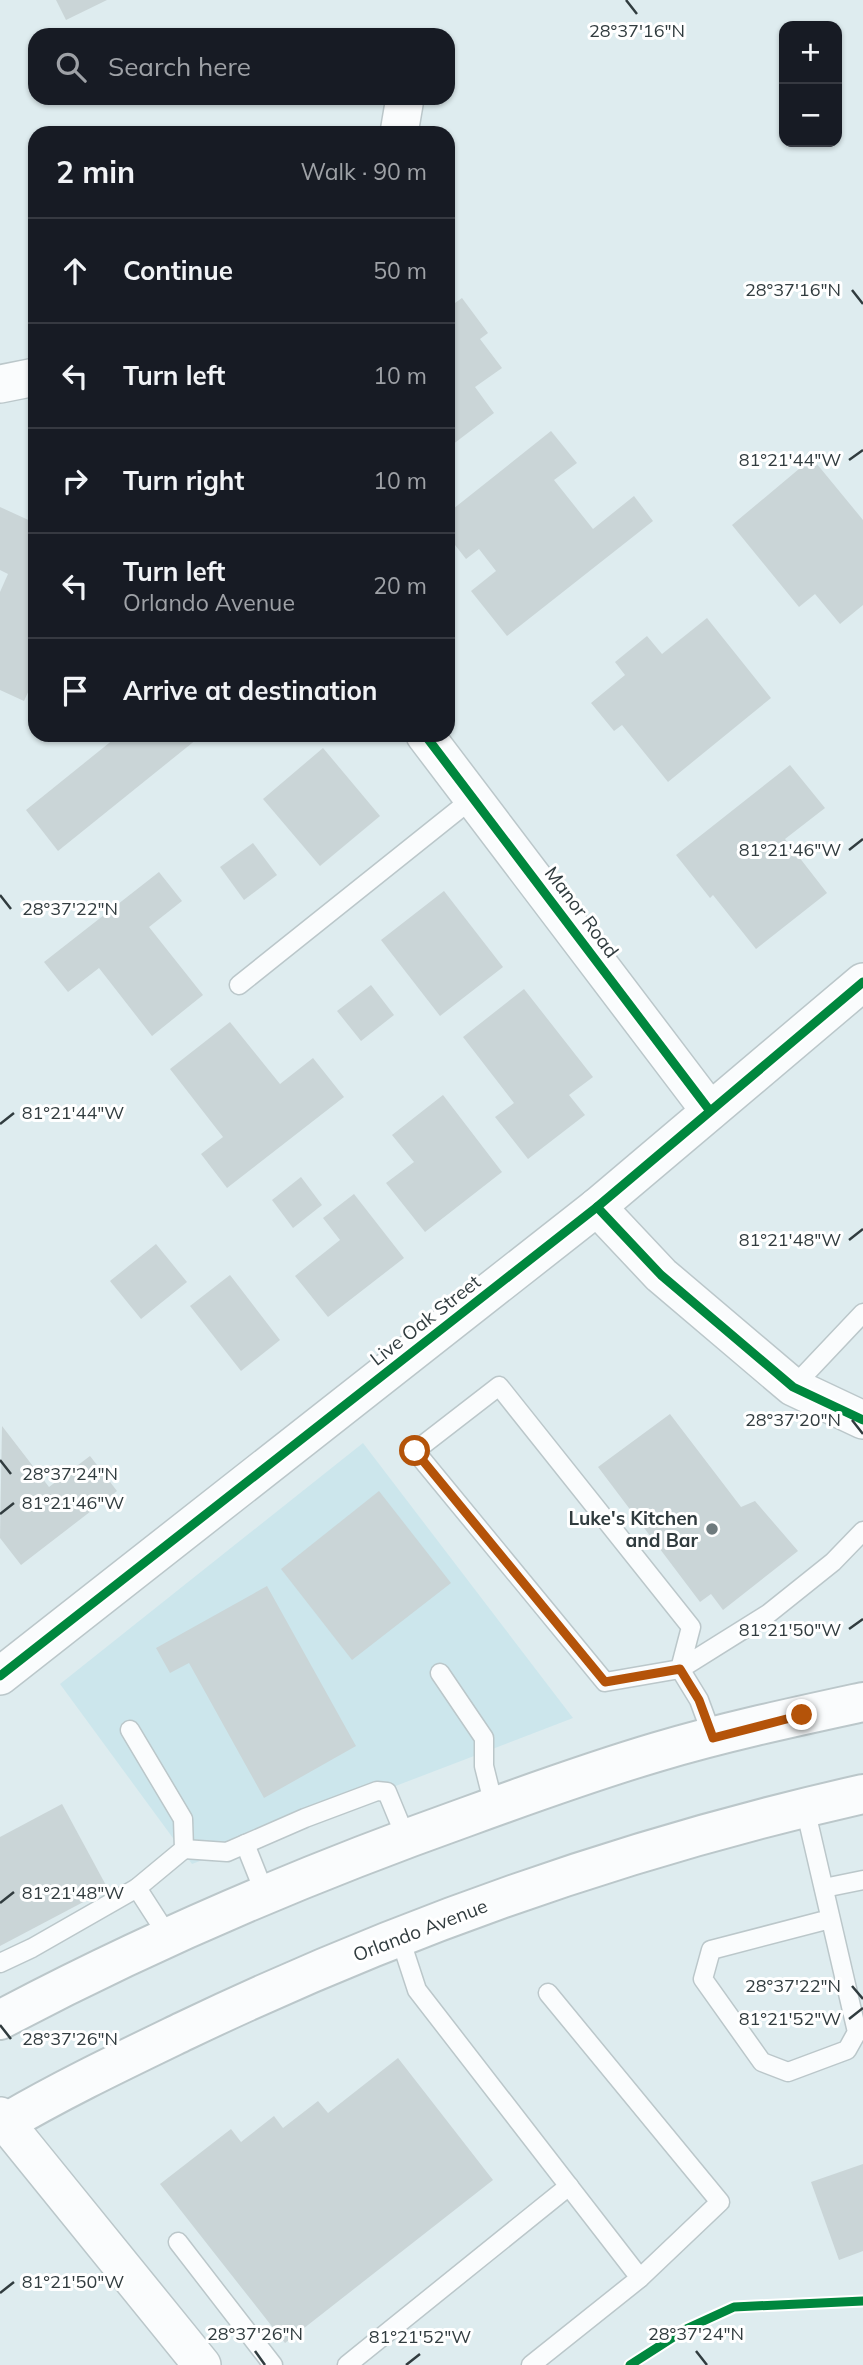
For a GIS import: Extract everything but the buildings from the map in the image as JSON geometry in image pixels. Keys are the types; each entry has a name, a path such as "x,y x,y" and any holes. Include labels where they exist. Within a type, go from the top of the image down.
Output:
{"main road":[{"path":"0,2020 86,1974 168,1936 406,1838 657,1752 863,1702"},
{"name":"Orlando Avenue","path":"2,2122 266,1992 399,1935 676,1841 863,1794"}],"street":[{"path":"399,126 404,105"},
{"path":"0,384 28,378"},
{"name":"Manor Road","path":"430,742 710,1111"},
{"name":"Live Oak Street","path":"4,1664 597,1207 863,982"},
{"path":"597,1207 661,1275 793,1387 863,1420"},
{"path":"2,2122 202,2365"}],"lane":[{"path":"239,985 473,798"},
{"path":"793,1387 863,1314"},
{"path":"713,1738 699,1700 680,1669 691,1627 499,1386 415,1451 605,1682 680,1669 768,1614 833,1562 863,1531"},
{"path":"439,1673 484,1738 484,1766 494,1806"},
{"path":"130,1730 183,1818 184,1849"},
{"path":"0,1963 32,1948 137,1888 184,1849 227,1852 304,1818 377,1791 387,1792 406,1838"},
{"path":"805,1808 857,2032 847,2050 788,2072 762,2062 703,1979 711,1950 830,1919"},
{"path":"245,1844 265,1894"},
{"path":"824,1888 863,1880"},
{"path":"137,1888 168,1936"},
{"path":"399,1935 417,1990 640,2278"},
{"path":"531,2365 640,2278 720,2202 548,1993"},
{"path":"347,2365 569,2186"},
{"path":"178,2242 272,2365"}],"shaded area":[{"path":"363,1443 573,1718 192,1864 60,1684"}],"cycle path":[{"path":"430,742 710,1111"},
{"path":"0,1676 597,1207 863,982"},
{"path":"597,1207 661,1275 793,1387 863,1420"},
{"path":"630,2365 686,2329 734,2307 863,2301"}],"place":[{"name":"Luke's Kitchen and Bar","path":"712,1529"}],"route":[{"path":"415,1451 605,1682 680,1669 699,1700 713,1738 802,1715"}]}
